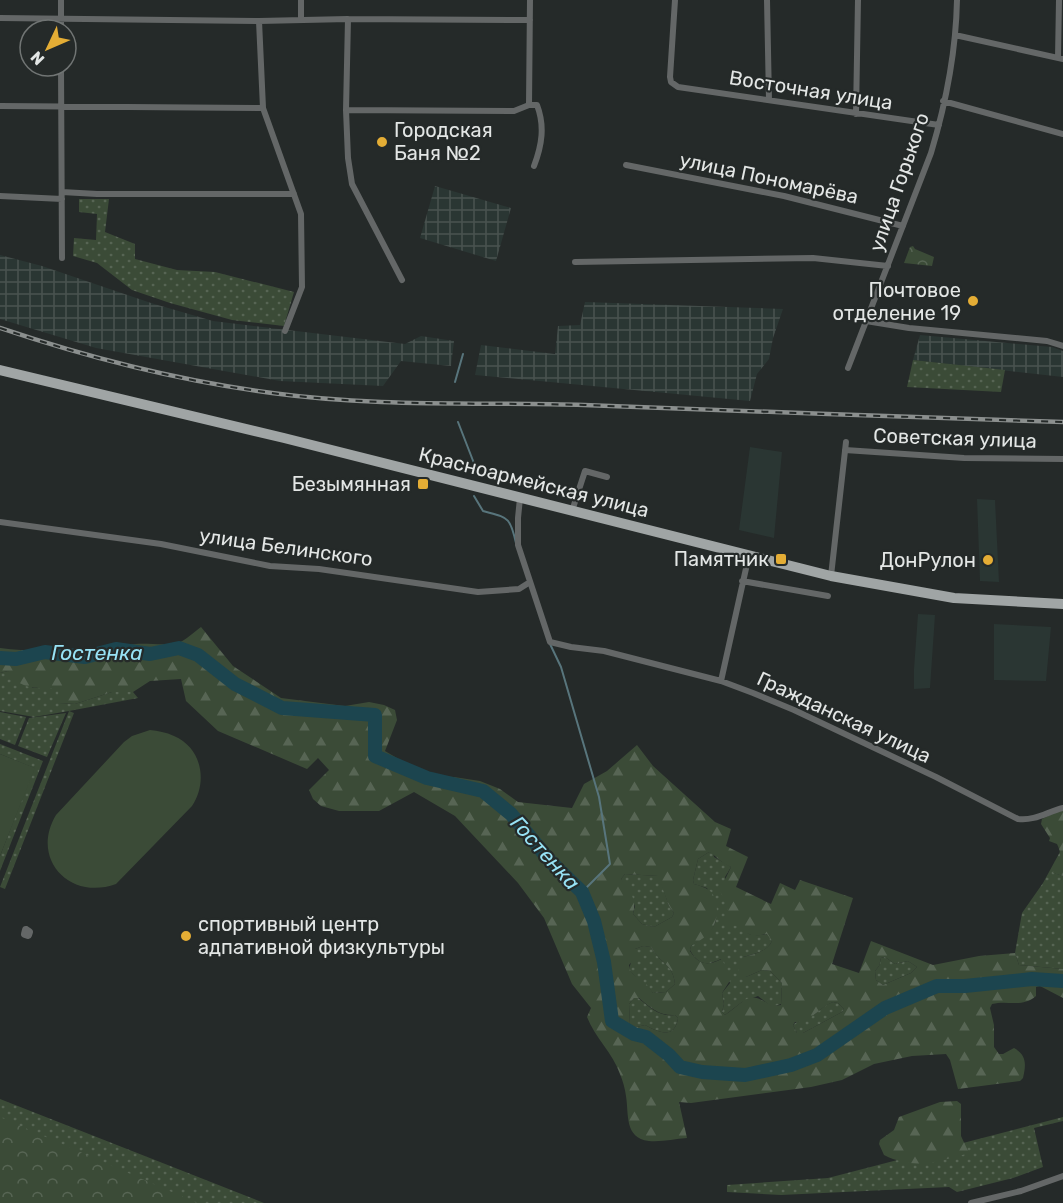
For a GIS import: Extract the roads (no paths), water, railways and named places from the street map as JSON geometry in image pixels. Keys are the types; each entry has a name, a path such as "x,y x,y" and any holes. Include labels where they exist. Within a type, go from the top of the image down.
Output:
{"main road":[{"name":"Красноармейская улица","path":"0,370 284,438 831,576 954,598 1063,604"}],"street":[{"path":"61,0 61,18"},
{"path":"301,0 301,19"},
{"path":"529,105 530,0"},
{"name":"Восточная улица","path":"675,0 670,77 671,82 678,87 939,125"},
{"path":"767,0 769,100"},
{"path":"856,114 858,0"},
{"name":"улица Горького","path":"848,368 931,153 951,68 957,0"},
{"path":"955,35 1061,59 1059,0"},
{"path":"0,18 18,18"},
{"path":"78,18 259,21 301,19 530,20"},
{"path":"348,19 346,110 348,158 352,184 402,280"},
{"path":"259,21 263,108 300,214 302,287 285,332"},
{"path":"61,78 62,258"},
{"path":"943,101 1063,134"},
{"path":"346,110 514,111 529,105 537,105 542,117 541,148 534,166"},
{"path":"0,106 263,108"},
{"name":"улица Пономарёва","path":"626,165 784,196 903,225"},
{"path":"0,196 294,194"},
{"path":"575,262 813,258 888,266"},
{"path":"866,321 909,328 1047,340 1063,346"},
{"path":"831,576 846,442"},
{"name":"Советская улица","path":"845,450 964,458 1063,459"},
{"path":"572,511 585,471 607,477"},
{"path":"520,498 518,545 530,582"},
{"name":"улица Белинского","path":"0,522 161,544 270,566 319,569 478,592 519,589 530,582"},
{"path":"722,681 749,555"},
{"path":"742,581 828,596"},
{"name":"Гражданская улица","path":"530,582 550,642 568,647 604,651 722,681 813,719 1018,819 1029,820 1046,812 1063,808"},
{"path":"971,1203 1021,1191 1063,1176"}],"waterway":[{"path":"455,382 463,354"},
{"path":"458,422 477,471"},
{"path":"474,496 483,511 503,517 510,523 516,543"},
{"path":"550,644 561,667 599,797 610,864 582,892"},
{"name":"Гостенка","path":"0,658 16,659 45,652 85,657 116,649 150,654 179,648 198,655 235,684 282,708 375,715 375,756 427,778 483,791 511,814 551,862 582,892 594,921 604,962 612,1021 634,1034 646,1037 680,1067 702,1072 745,1075 791,1065 817,1055 885,1008 937,986 965,986 1032,979 1063,981"}],"railway":[{"path":"0,328 101,359 169,375 237,388 311,397 389,402 584,405 1063,422"}],"place":[{"name":"Городская Баня №2","path":"382,142"},
{"name":"Почтовое отделение 19","path":"973,301"},
{"name":"Безымянная","path":"423,484"},
{"name":"Памятник","path":"781,559"},
{"name":"ДонРулон","path":"988,560"},
{"name":"спортивный центр адпативной физкультуры","path":"186,936"}]}
